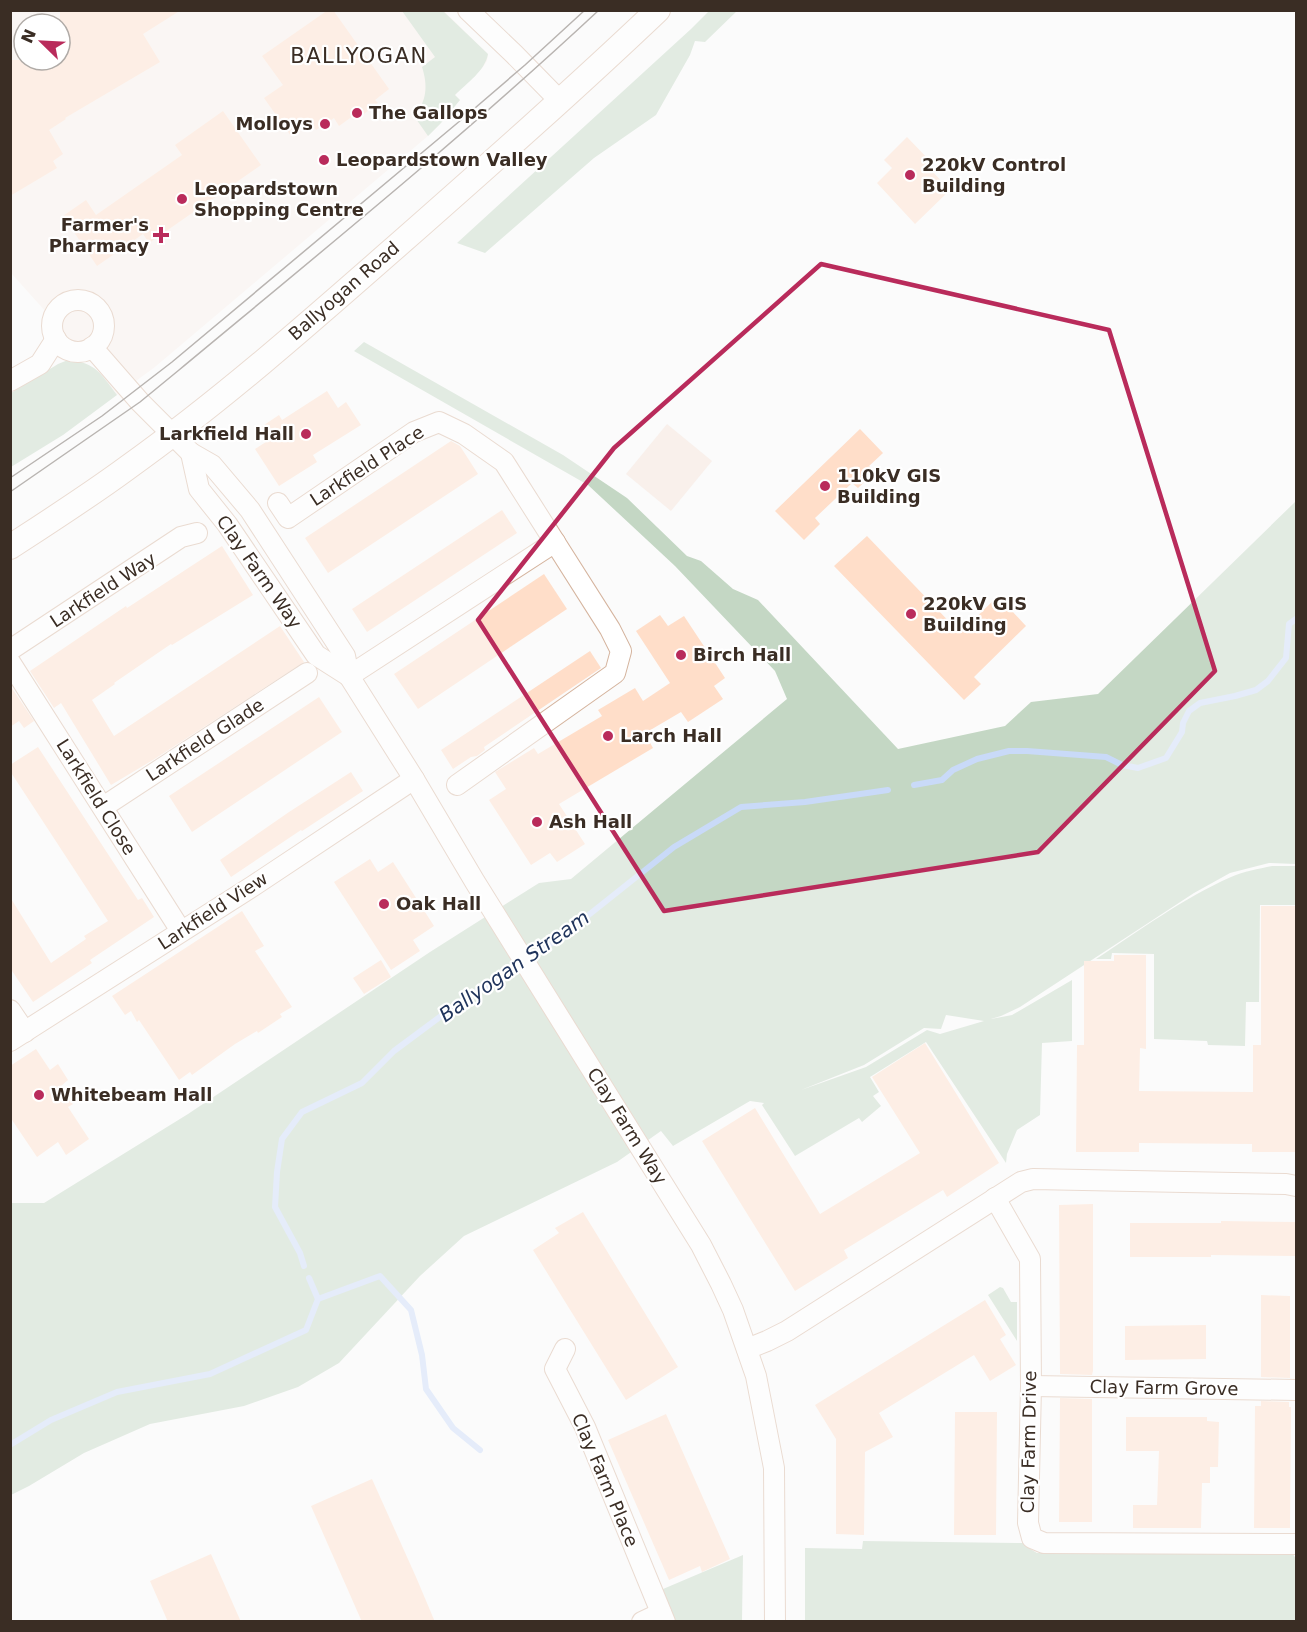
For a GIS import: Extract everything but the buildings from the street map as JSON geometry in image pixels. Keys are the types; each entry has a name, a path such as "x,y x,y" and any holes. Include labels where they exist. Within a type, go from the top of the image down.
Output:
{"street":[{"path":"468,10 561,102"},
{"name":"Ballyogan Road","path":"10,546 127,469 173,434 334,301 561,102 658,10"},
{"path":"84,300 99,310 102,317 102,334 92,347 85,350 68,350 56,339 52,331 52,322 60,307 67,302 84,300"},
{"path":"10,381 40,364 56,339"},
{"name":"Clay Farm Way","path":"92,347 140,402 191,453 212,465 250,510 345,656 350,676 689,1226 716,1274 733,1310 756,1376 774,1468 774,1622"},
{"name":"Larkfield Place","path":"278,503 288,518 414,432 440,422 504,462 555,542 610,629 621,651 615,673 457,785"},
{"name":"Clay Farm Way","path":"191,453 199,489 227,524 316,655 350,676"},
{"name":"Larkfield Way","path":"10,650 181,537 196,533"},
{"path":"350,676 555,542"},
{"name":"Larkfield Close","path":"10,662 181,932"},
{"name":"Larkfield Glade","path":"102,807 307,673"},
{"name":"Larkfield View","path":"18,1036 414,779"},
{"path":"10,1010 18,1036"},
{"path":"747,1349 787,1331 1021,1182 1033,1179 1296,1186"},
{"name":"Clay Farm Drive","path":"995,1198 1030,1259 1031,1386 1028,1523 1032,1538 1044,1543 1296,1544"},
{"name":"Clay Farm Place","path":"565,1349 555,1369 585,1427 663,1617 642,1622"},
{"name":"Clay Farm Grove","path":"1031,1386 1296,1390"}],"highlighted area":[{"path":"821,264 1109,330 1215,671 1038,852 664,911 478,620 614,448"}],"shaded area":[{"name":"Leopardstown Shopping Centre","path":"10,11 444,11 488,54 483,67 455,95 460,100 428,136 155,367 117,395 98,370 11,273"},
{"path":"667,424 712,461 671,511 626,474"}],"green space":[{"path":"402,11 443,11 488,54 479,71 455,95 460,100 428,136 414,116 422,105 425,93 422,67 435,57"},
{"path":"709,11 737,11 705,42 695,41 690,55 656,115 594,158 485,253 457,243 691,29"},
{"path":"364,342 563,455 627,498 687,556 701,561 733,589 758,600 898,749 1005,726 1031,702 1098,694 1296,501 1296,864 1269,863 1230,873 1194,893 1020,1007 991,1019 1012,1015 1072,980 1072,1041 1042,1043 1040,1115 1017,1130 1007,1154 1006,1163 926,1042 870,1077 879,1092 873,1096 881,1106 862,1122 859,1118 795,1156 762,1105 764,1103 750,1101 673,1146 661,1131 617,1162 464,1236 420,1276 339,1363 298,1387 244,1406 150,1424 84,1453 11,1495 11,1203 44,1203 188,1114 430,952 539,883 571,879 787,699 775,671 675,566 588,485 354,351","holes":["946,1015 984,1021 940,1034 927,1030 866,1067 801,1090 864,1065 924,1028 941,1029"]},
{"path":"68,360 78,361 92,367 117,395 63,435 11,467 11,393"},
{"path":"1272,866 1296,866 1296,905 1260,905 1259,1002 1246,1002 1245,1046 1208,1045 1207,1041 1154,1039 1154,954 1112,953 1111,959 1096,959 1162,915 1213,885 1241,873"},
{"path":"1000,1287 1003,1288 1011,1302 1017,1302 1017,1341 988,1295"},
{"path":"863,1541 1023,1543 1037,1553 1293,1554 1296,1559 1296,1621 805,1621 805,1548 862,1549"},
{"path":"743,1555 742,1621 670,1621 656,1592"}],"waterway":[{"name":"Ballyogan Stream","path":"914,785 942,780 953,770 977,759 1009,751 1106,757 1122,765 1138,768 1166,758 1182,732 1183,723 1189,711 1200,703 1256,690 1268,681 1286,658 1289,624 1296,619"},
{"name":"Ballyogan Stream","path":"304,1266 300,1253 275,1207 282,1139 302,1112 362,1083 394,1051 468,996 497,981 566,933 674,847 741,807 805,802 888,790"},
{"path":"318,1299 380,1276 411,1310 422,1355 426,1389 453,1428 480,1450"},
{"name":"Ballyogan Stream","path":"10,1445 51,1420 117,1392 210,1374 306,1330 318,1299 309,1278"}],"tram line":[{"path":"10,478 102,416 172,362 461,120 585,10"},
{"path":"10,492 140,402 444,148 599,10"}],"place":[{"name":"The Gallops","path":"357,113"},
{"name":"Molloys","path":"325,124"},
{"name":"Leopardstown Valley","path":"324,160"},
{"name":"220kV Control Building","path":"910,175"},
{"name":"Leopardstown Shopping Centre","path":"182,199"},
{"name":"Farmer's Pharmacy","path":"161,235"},
{"name":"Larkfield Hall","path":"306,434"},
{"name":"110kV GIS Building","path":"825,486"},
{"name":"220kV GIS Building","path":"911,614"},
{"name":"Birch Hall","path":"681,655"},
{"name":"Larch Hall","path":"608,736"},
{"name":"Ash Hall","path":"537,822"},
{"name":"Oak Hall","path":"384,904"},
{"name":"Whitebeam Hall","path":"39,1095"}],"district":[{"name":"BALLYOGAN","path":"359,56"}]}
